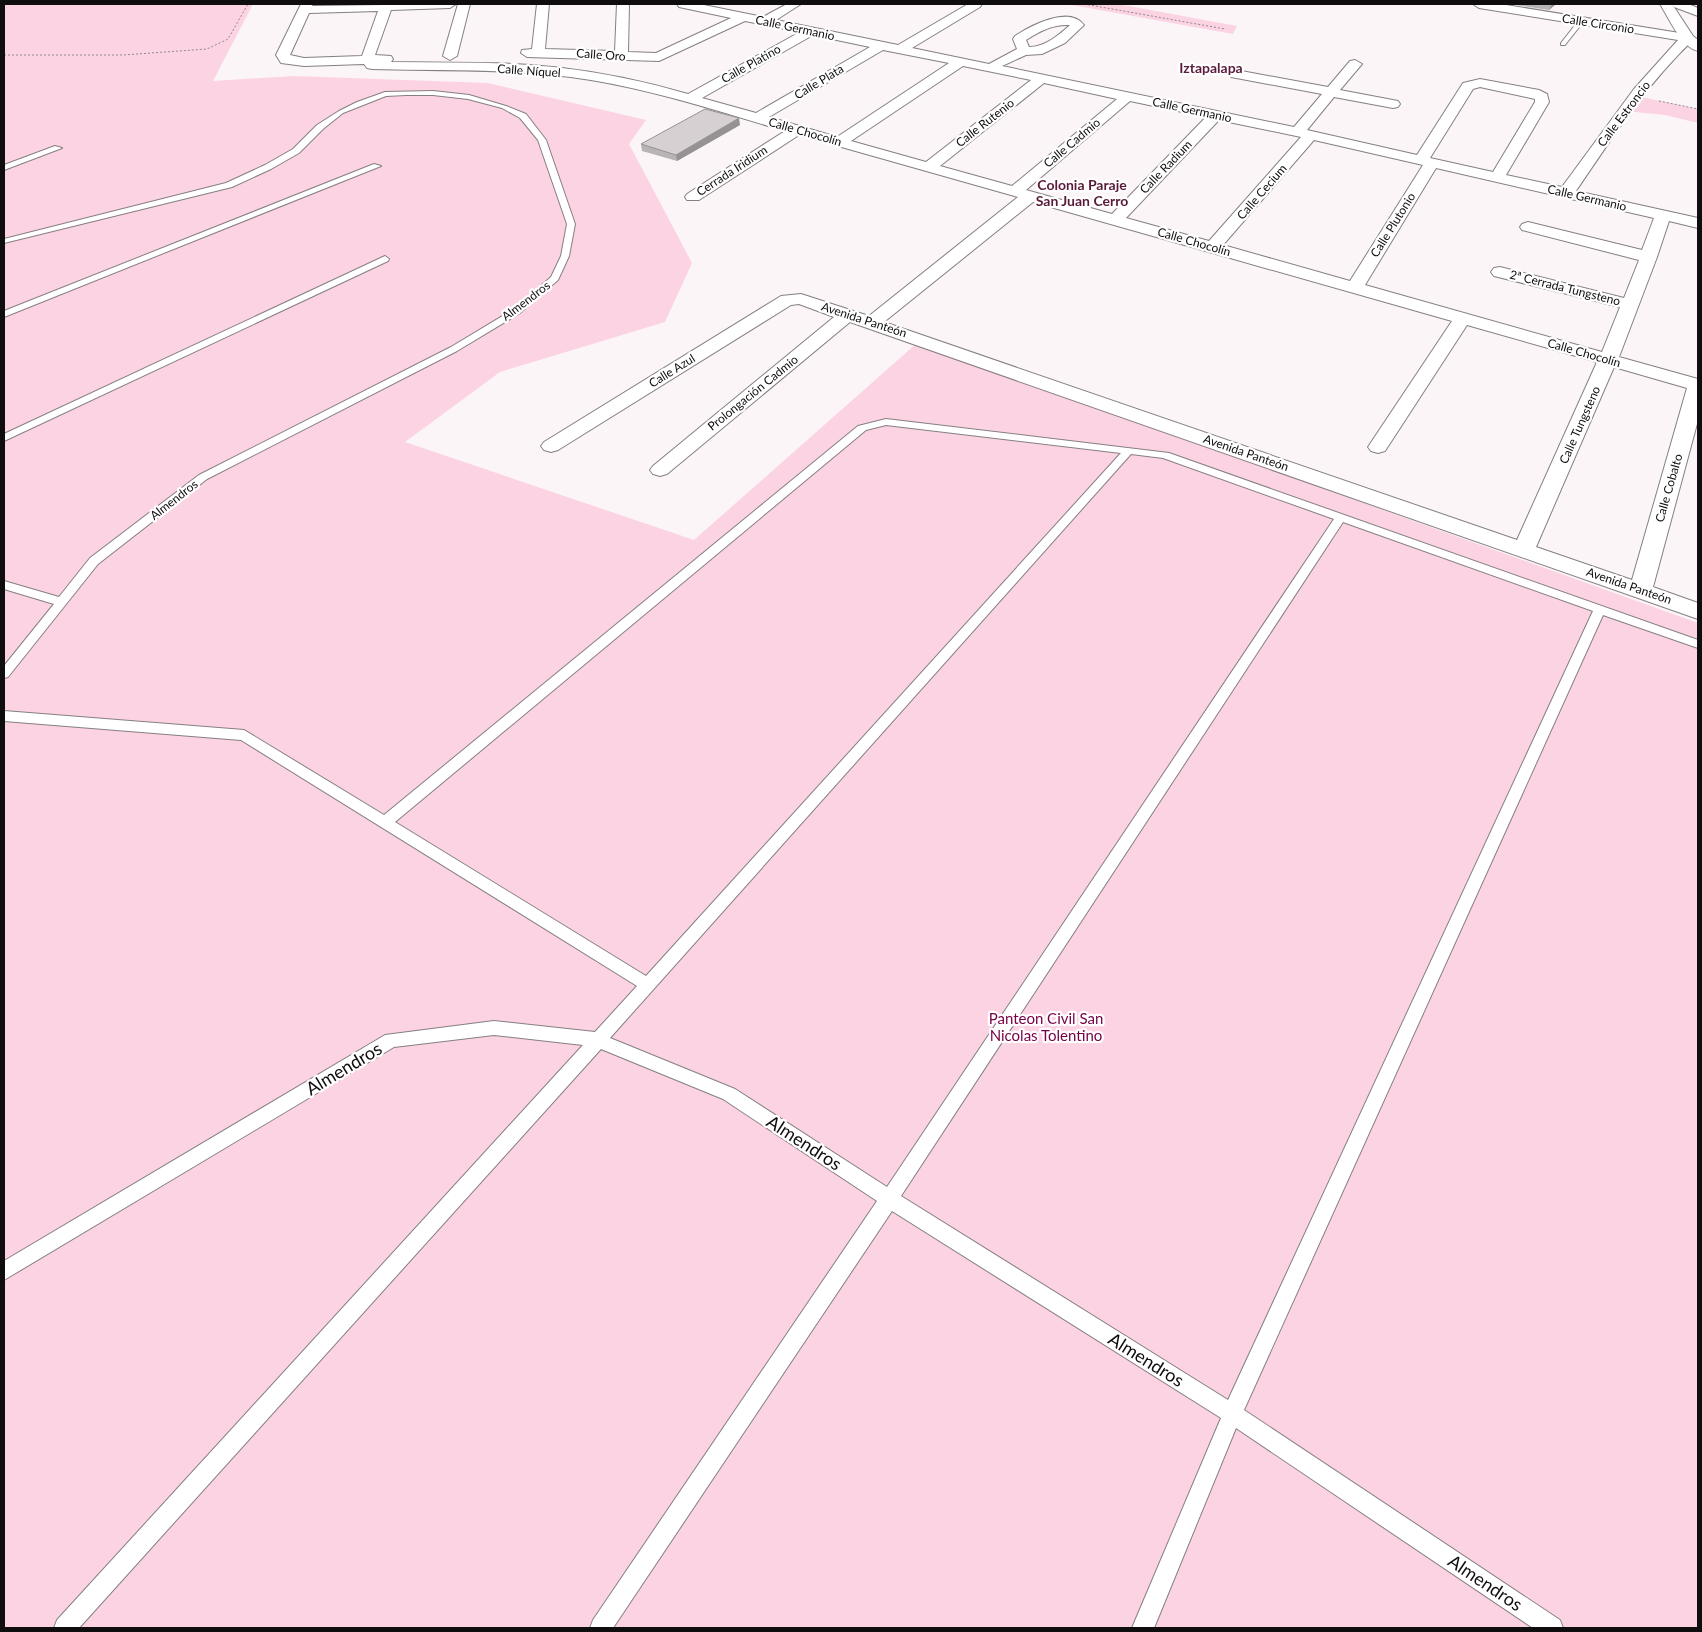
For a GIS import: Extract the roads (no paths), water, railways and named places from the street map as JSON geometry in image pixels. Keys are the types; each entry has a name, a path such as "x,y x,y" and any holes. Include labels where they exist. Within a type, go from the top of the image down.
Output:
{"street":[{"path":"306,7 450,4"},
{"path":"464,4 450,56 496,54"},
{"path":"538,53 543,4"},
{"path":"622,55 623,4"},
{"name":"Calle Germanio","path":"683,4 714,7 743,17 1304,134 1698,224"},
{"path":"765,21 795,4"},
{"path":"898,50 976,4"},
{"name":"Calle Circonio","path":"1479,4 1581,21 1693,43"},
{"path":"1666,4 1693,43"},
{"path":"1678,4 1698,12"},
{"path":"367,60 386,6"},
{"name":"Calle Níquel","path":"306,7 283,55 286,60 304,62 450,56"},
{"name":"Calle Oro","path":"514,54 659,57 743,17"},
{"name":"Calle Platino","path":"691,98 811,31"},
{"name":"Calle Estroncio","path":"1566,193 1637,96 1678,47 1693,43"},
{"name":"Calle Plata","path":"758,118 880,46"},
{"path":"990,70 1001,61 1024,51"},
{"name":"Calle Níquel","path":"367,60 372,65 500,68 561,72 626,82 691,98"},
{"path":"839,142 959,63"},
{"name":"Calle Cecium","path":"1213,247 1304,134 1331,92 1355,64"},
{"path":"1236,74 1393,104"},
{"name":"Calle Rutenio","path":"929,167 1040,79"},
{"name":"Calle Plutonio","path":"1356,287 1468,86 1480,83 1534,93 1542,97 1542,102 1497,178"},
{"name":"Calle Cadmio","path":"1024,193 1128,96"},
{"name":"Calle Chocolín","path":"691,98 839,142 1698,385"},
{"name":"Calle Radium","path":"1115,220 1216,115"},
{"name":"Cerrada Iridium","path":"693,197 797,130"},
{"path":"873,322 1024,193"},
{"name":"Calle Tungsteno","path":"1524,550 1609,360 1629,304 1649,257 1663,215"},
{"path":"1528,227 1649,257"},
{"name":"2ª Cerrada Tungsteno","path":"1500,272 1629,304"},
{"name":"Avenida Panteón","path":"794,298 846,316 873,322 1698,611"},
{"name":"Calle Azul","path":"550,446 787,300 794,298"},
{"name":"Prolongación Cadmio","path":"660,470 846,316"},
{"path":"1378,447 1463,318"},
{"name":"Calle Cobalto","path":"1641,590 1698,385"}],"lane":[{"path":"1563,44 1581,21"},
{"name":"Almendros","path":"4,241 229,185 268,167 296,151 320,127 359,102 385,94 406,93 469,97 504,107 523,116 542,140 571,224 565,256 556,278 517,311 454,349 203,477 94,561 4,674"},
{"path":"4,168 58,148"},
{"path":"4,314 377,166"},
{"path":"4,438 385,259"},
{"path":"385,822 862,428 886,422 1165,455 1698,644"},
{"path":"65,1628 648,985 1128,451"},
{"path":"601,1628 889,1199 1340,518"},
{"path":"4,585 62,602"},
{"path":"1142,1628 1232,1414 1600,608"},
{"path":"4,716 244,734 648,985"},
{"name":"Almendros","path":"4,1272 391,1040 494,1028 598,1040 729,1094 889,1199 1232,1414 1552,1628"}],"district":[{"name":"Iztapalapa","path":"1211,68"},
{"name":"Colonia Paraje San Juan Cerro","path":"1082,194"}],"park label":[{"name":"Panteon Civil San Nicolas Tolentino","path":"1046,1028"}]}
